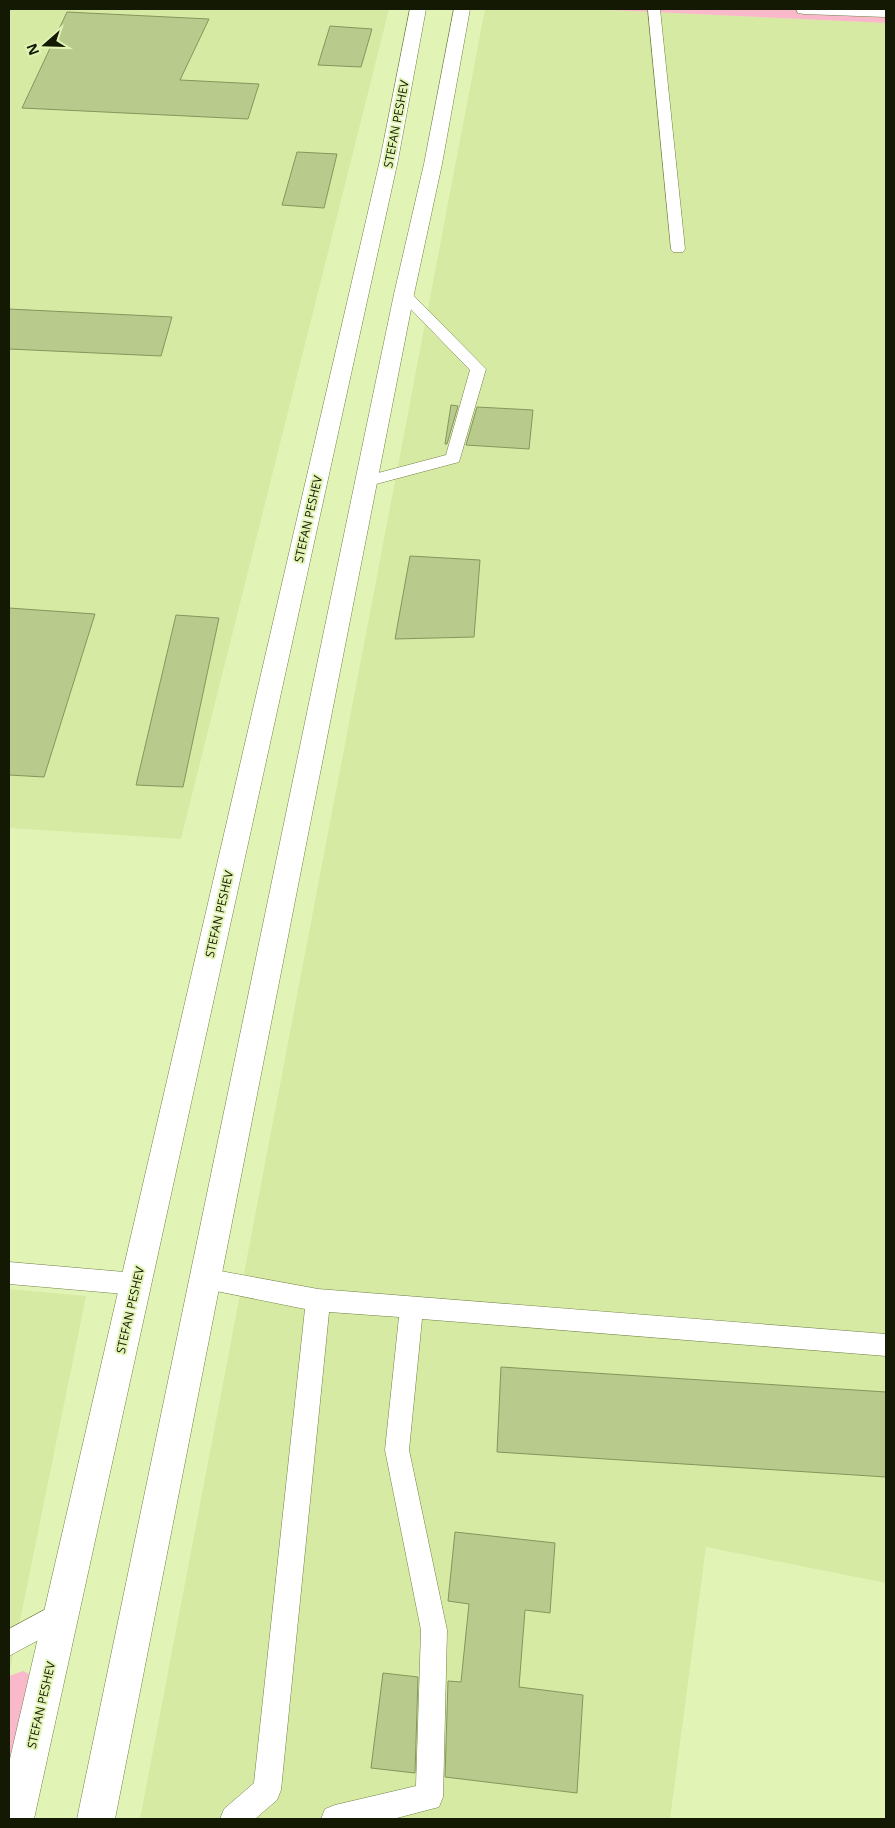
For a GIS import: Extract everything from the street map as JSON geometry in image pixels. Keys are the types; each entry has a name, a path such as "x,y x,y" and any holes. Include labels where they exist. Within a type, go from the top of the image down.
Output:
{"main road":[{"name":"STEFAN PESHEV","path":"15,1819 387,170 418,9"},
{"path":"96,1819 365,482 433,164 462,9"},
{"path":"804,9 886,12"}],"lane":[{"path":"654,9 678,249"},
{"path":"365,482 453,458 478,369 404,294"},
{"path":"10,1278 136,1284"},
{"path":"204,1279 318,1300 886,1345"},
{"path":"234,1819 267,1790 318,1300"},
{"path":"335,1819 429,1797 434,1630 397,1450 412,1307"},
{"path":"9,1643 61,1614"}],"shaded area":[{"path":"9,9 389,9 181,839 9,828"},
{"path":"485,9 587,9 886,23 886,1583 706,1547 670,1819 140,1819"},
{"path":"587,9 886,9 886,23"},
{"path":"9,1289 86,1296 9,1675"},
{"path":"23,1671 29,1674 9,1767 9,1676"}],"building":[{"path":"67,12 209,19 180,80 259,84 248,119 22,108"},
{"path":"330,26 372,29 361,67 318,65"},
{"path":"297,152 337,154 324,208 282,205"},
{"path":"9,309 172,317 161,356 9,349"},
{"path":"451,405 458,406 447,444 445,444"},
{"path":"477,407 533,410 529,449 466,445"},
{"path":"410,556 480,560 474,637 395,639"},
{"path":"9,608 95,614 44,777 9,775"},
{"path":"176,615 219,618 183,787 136,785"},
{"path":"501,1367 886,1392 886,1477 497,1452"},
{"path":"455,1532 555,1543 550,1613 525,1610 519,1687 583,1695 577,1793 445,1777 448,1681 461,1682 469,1604 448,1601"},
{"path":"383,1673 418,1677 415,1773 371,1768"}]}
